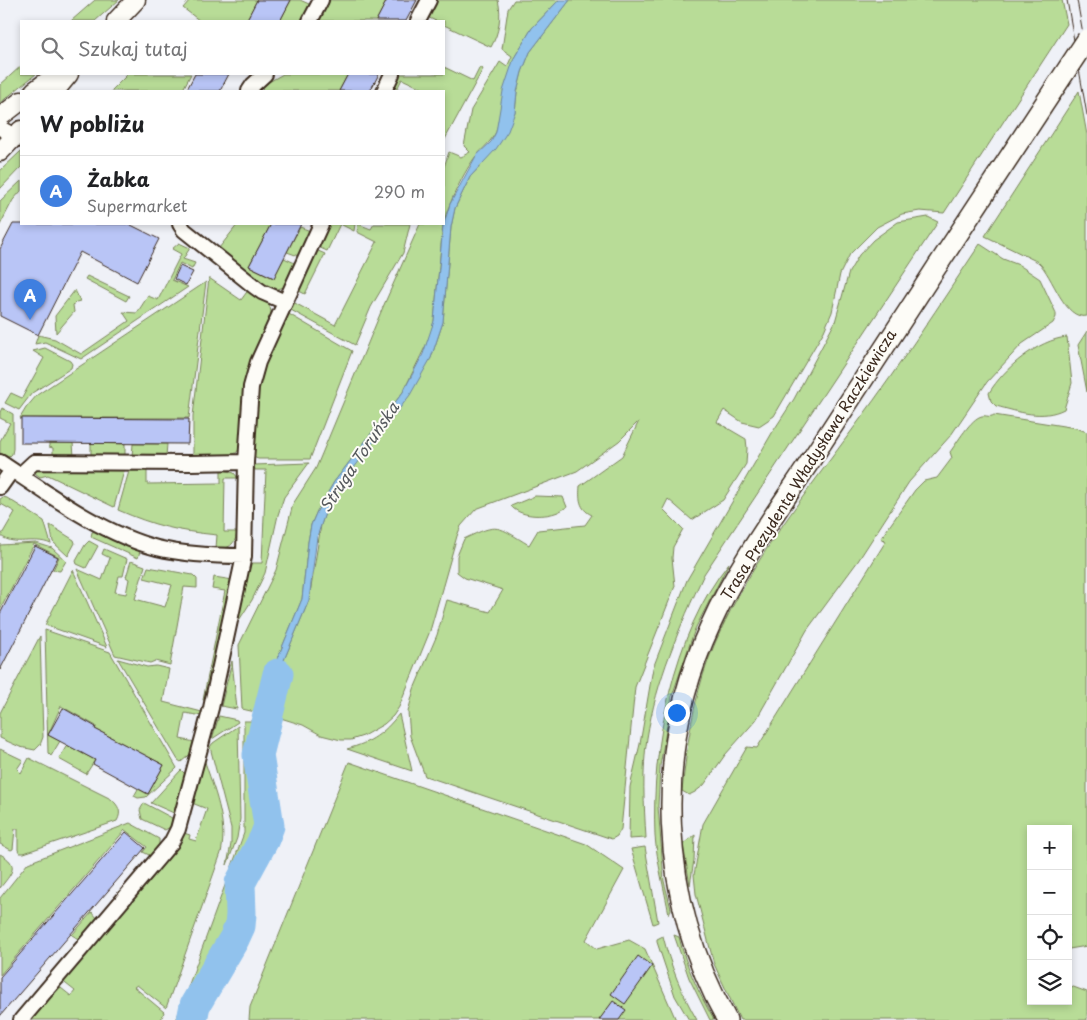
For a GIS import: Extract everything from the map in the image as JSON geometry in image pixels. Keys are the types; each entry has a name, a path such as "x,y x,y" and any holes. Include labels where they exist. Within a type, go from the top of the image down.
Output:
{"main road":[{"name":"Trasa Prezydenta Władysława Raczkiewicza","path":"727,1020 705,977 693,945 676,881 670,806 671,775 675,742 688,684 711,623 758,540 1087,39"}],"street":[{"path":"117,20 136,0"},
{"path":"311,20 322,0"},
{"path":"418,20 428,0"},
{"path":"35,90 56,75"},
{"path":"56,90 68,75"},
{"path":"250,90 264,75"},
{"path":"384,90 392,75"},
{"path":"0,117 20,102"},
{"path":"0,152 14,133"},
{"path":"181,225 184,230 255,287 285,302"},
{"path":"21,1020 171,843 178,829 211,708 244,556 246,462 251,387 258,362 321,225"},
{"path":"0,487 11,469 34,462 246,462"},
{"path":"11,469 93,522 134,540 157,548 208,556 244,556"}],"green space":[{"path":"95,0 119,0 96,20 72,20"},
{"path":"190,0 257,0 247,20 199,20 183,8"},
{"path":"291,0 300,0 309,4 311,9 306,20 281,20"},
{"path":"330,0 387,0 377,20 320,20"},
{"path":"436,0 498,0 500,12 496,36 491,47 445,25 445,20 434,20 427,17"},
{"path":"514,0 559,0 532,28 514,58 496,132 467,170 457,187 445,218 445,164 449,152 461,157 470,152 464,146 471,110 500,62 507,67 512,56 502,49 508,9"},
{"path":"570,0 1062,0 1067,24 944,213 920,211 902,214 877,227 850,254 840,274 832,312 824,331 774,416 759,426 742,422 724,410 717,422 746,439 747,448 746,464 723,500 692,520 668,499 663,509 683,529 673,547 672,558 675,586 635,687 621,829 617,836 612,839 425,776 410,736 408,712 414,689 437,635 447,600 490,612 503,590 465,578 457,572 457,556 464,539 492,528 504,530 529,545 538,530 585,525 592,515 584,510 582,506 580,486 622,456 639,421 619,441 577,471 476,509 461,526 430,631 399,707 384,724 363,736 351,740 341,740 321,735 303,725 271,715 284,660 309,600 321,525 325,513 337,490 431,358 443,322 451,227 455,208 470,177 482,164 515,112 522,72 530,52"},
{"path":"20,67 20,75 35,75 0,103 0,85"},
{"path":"445,67 473,81 480,67 483,69 445,139 445,90 426,90 402,79 397,89 392,87 398,75 445,75"},
{"path":"127,75 190,75 183,90 112,90"},
{"path":"281,75 347,75 340,90 263,90 260,87"},
{"path":"1079,91 1087,135 1087,316 1079,316 1065,305 1038,262 985,236"},
{"path":"20,152 20,168 0,189 0,171"},
{"path":"20,182 20,192 13,200 0,225 0,201"},
{"path":"928,217 938,222 704,574 670,654 651,717 644,762 646,838 629,839 630,787 640,744 653,668 687,580 772,433 794,399 835,322 849,272 859,255 873,240 898,222"},
{"path":"237,225 270,225 249,266 273,278 284,258 297,264 284,287 278,289 265,285 219,248"},
{"path":"329,225 340,225 327,251 318,247"},
{"path":"342,225 355,225 354,231"},
{"path":"358,225 371,229 373,225 410,225 403,253 371,307 355,345 289,309 293,302 335,325 377,242 357,232"},
{"path":"420,225 443,225 434,321 430,337 403,392 334,482 317,511 311,525 308,542 302,599 276,662 264,714 242,709 239,645 276,570 293,504 316,468"},
{"path":"300,227 313,232 301,257 287,252"},
{"path":"179,243 190,248 183,259 195,263 192,269 180,263 172,280 188,287 81,359 45,342 35,344 38,335 55,339 81,354 129,321 123,312 137,313 148,296 158,300 181,254 172,249"},
{"path":"980,244 1003,259 1019,265 1040,279 1056,313 1053,323 1022,344 987,382 951,435 909,482 858,561 807,630 756,720 725,755 704,785 689,795 682,791 689,740 703,674 723,626 739,595 756,565 890,378"},
{"path":"316,250 325,254 305,294 299,291"},
{"path":"87,276 129,296 126,301 85,279"},
{"path":"209,278 241,300 249,289 266,301 271,312 241,446 233,455 227,457 194,456 193,454 193,416"},
{"path":"206,282 189,418 20,418 37,395"},
{"path":"75,290 80,301 73,305 74,312 56,333 55,316"},
{"path":"287,313 352,351 310,459 258,459 253,457 258,379"},
{"path":"1087,331 1087,392 1078,345"},
{"path":"1067,337 1072,383 1064,409 1047,414 1030,414 996,406 991,401 989,393 1003,374 1013,365 1034,349 1056,339"},
{"path":"45,348 70,361 72,364 71,368 32,393 19,410 5,403 11,393 22,398 44,358 33,351"},
{"path":"2,408 13,414 13,449 9,457 0,453 0,441 10,423 0,418"},
{"path":"982,416 1076,428 1087,432 1087,946 1072,948 1072,825 1027,825 1027,1005 1072,1005 1072,986 1087,992 1087,1020 740,1020 714,964 696,894 694,875 703,824 747,747 757,748 886,541 881,538 915,490 924,481 937,478 952,458 950,452 973,421"},
{"path":"49,443 73,443 74,456 53,457 53,448 49,447"},
{"path":"91,443 125,444 125,457 91,458"},
{"path":"133,444 167,444 166,456 132,457"},
{"path":"309,463 284,497 265,573 252,600 236,625 241,580 251,563 262,563 266,470 255,470 254,465"},
{"path":"221,469 234,473 238,478 225,478 224,532 237,532 233,543 228,547 216,548 217,535 166,527 118,510 129,471 147,470 147,484 221,483"},
{"path":"35,470 124,471 114,507 48,475 40,477 35,473"},
{"path":"535,496 563,497 567,507 555,513 538,515 520,512 511,506"},
{"path":"3,497 44,521 51,544 38,541 12,541 1,536 15,512 1,504 0,506 0,499"},
{"path":"50,525 74,540 75,543 68,556 53,542"},
{"path":"96,531 140,551 138,558 91,537 92,532"},
{"path":"89,541 98,546 86,568 77,564 76,561"},
{"path":"36,543 52,548 66,561 60,571 53,570 59,557 34,544 0,610 0,545"},
{"path":"104,549 127,559 123,576 119,576 115,592 126,594 129,579 126,577 131,561 145,566 135,599 165,607 172,585 144,578 148,567 193,575 197,579 197,588 184,587 170,665 155,661 150,663 115,655 77,569 102,580 110,558 102,554"},
{"path":"729,563 695,629 672,696 660,766 658,806 664,881 671,909 669,914 655,836 657,766 662,729 669,692 693,622 710,591"},
{"path":"73,570 107,647 45,625"},
{"path":"214,577 233,580 210,701 203,700 225,591 212,589"},
{"path":"45,630 110,652 177,768 146,797 138,798 134,796 138,789 148,794 164,765 95,729 96,726 61,706 48,735 60,741 51,756 48,753"},
{"path":"40,636 43,737 40,745 35,750 20,747 0,738 0,713"},
{"path":"118,659 147,667 156,666 169,669 163,702 202,712 202,716 185,713 180,739 195,742 194,751 181,762 178,760"},
{"path":"232,661 237,709 221,706"},
{"path":"399,714 412,771 347,749 376,736 388,727"},
{"path":"219,716 237,720 238,722 212,739"},
{"path":"244,721 257,721 253,759 265,815 262,835 243,870 236,889 234,928 226,947 192,1004 188,1020 176,1020 244,833"},
{"path":"238,726 240,819 237,838 227,865 231,844 231,828 210,747"},
{"path":"67,745 95,760 86,774 59,759"},
{"path":"0,749 23,760 17,769 21,773 29,758 111,799 119,809 117,821 24,853 20,853 18,850 18,829 15,829 13,849 11,850 0,844"},
{"path":"204,759 219,806 223,841 221,853 166,1008 137,985 134,987 164,1012 161,1020 28,1020 56,984 71,996 75,991 61,980 181,832 190,835 189,839 196,841 207,809 192,803"},
{"path":"349,762 586,844 624,870 586,940 597,949 629,940 645,949 676,1020 249,1020 250,1007"},
{"path":"181,770 188,777 176,814 151,803"},
{"path":"144,803 172,818 172,826 165,830 142,819 140,810"},
{"path":"130,823 159,839 159,847 151,856 143,852 147,847 125,830 0,975 0,898 28,863"},
{"path":"695,835 694,860 690,885 683,844"},
{"path":"645,847 658,922 653,924 631,849"},
{"path":"0,854 10,862 12,870 0,888"},
{"path":"92,912 98,919 80,940 72,935"},
{"path":"674,935 679,937 685,959 714,1020 710,1020 689,978"},
{"path":"663,936 677,979 697,1020 689,1020 675,996 657,942 657,939"}],"water":[{"path":"559,0 570,0 530,52 522,72 515,112 508,131 496,149 470,177 455,208 451,227 443,322 431,358 410,395 337,490 325,513 317,537 309,600 284,660 271,715 264,714 276,662 302,599 311,525 334,482 403,392 423,354 434,321 443,226 445,225 450,204 476,156 491,142 496,132 503,91 514,58 532,28"}],"building":[{"path":"257,0 291,0 281,20 247,20"},
{"path":"387,0 417,0 407,20 377,20"},
{"path":"194,75 228,75 221,90 187,90"},
{"path":"347,75 378,75 371,90 340,90"},
{"path":"13,224 131,225 159,239 137,282 80,252 38,335 0,316 0,249"},
{"path":"270,225 300,225 274,278 249,266"},
{"path":"180,266 193,272 186,285 174,279"},
{"path":"21,418 189,419 188,444 21,443"},
{"path":"35,546 58,557 0,670 0,614"},
{"path":"63,708 96,727 95,729 164,765 148,794 93,764 95,760 48,735"},
{"path":"126,832 145,848 0,1016 0,977"},
{"path":"638,956 652,966 625,1004 611,994"},
{"path":"613,1001 626,1010 619,1020 599,1020"}],"waterway":[{"name":"Struga Toruńska","path":"192,1020 195,1005 240,926 240,883 269,826 258,755 278,674"}],"tram line":[{"path":"1067,0 1087,115"},
{"path":"1077,0 1087,56"}],"place":[{"name":"Żabka","path":"30,320"}]}
